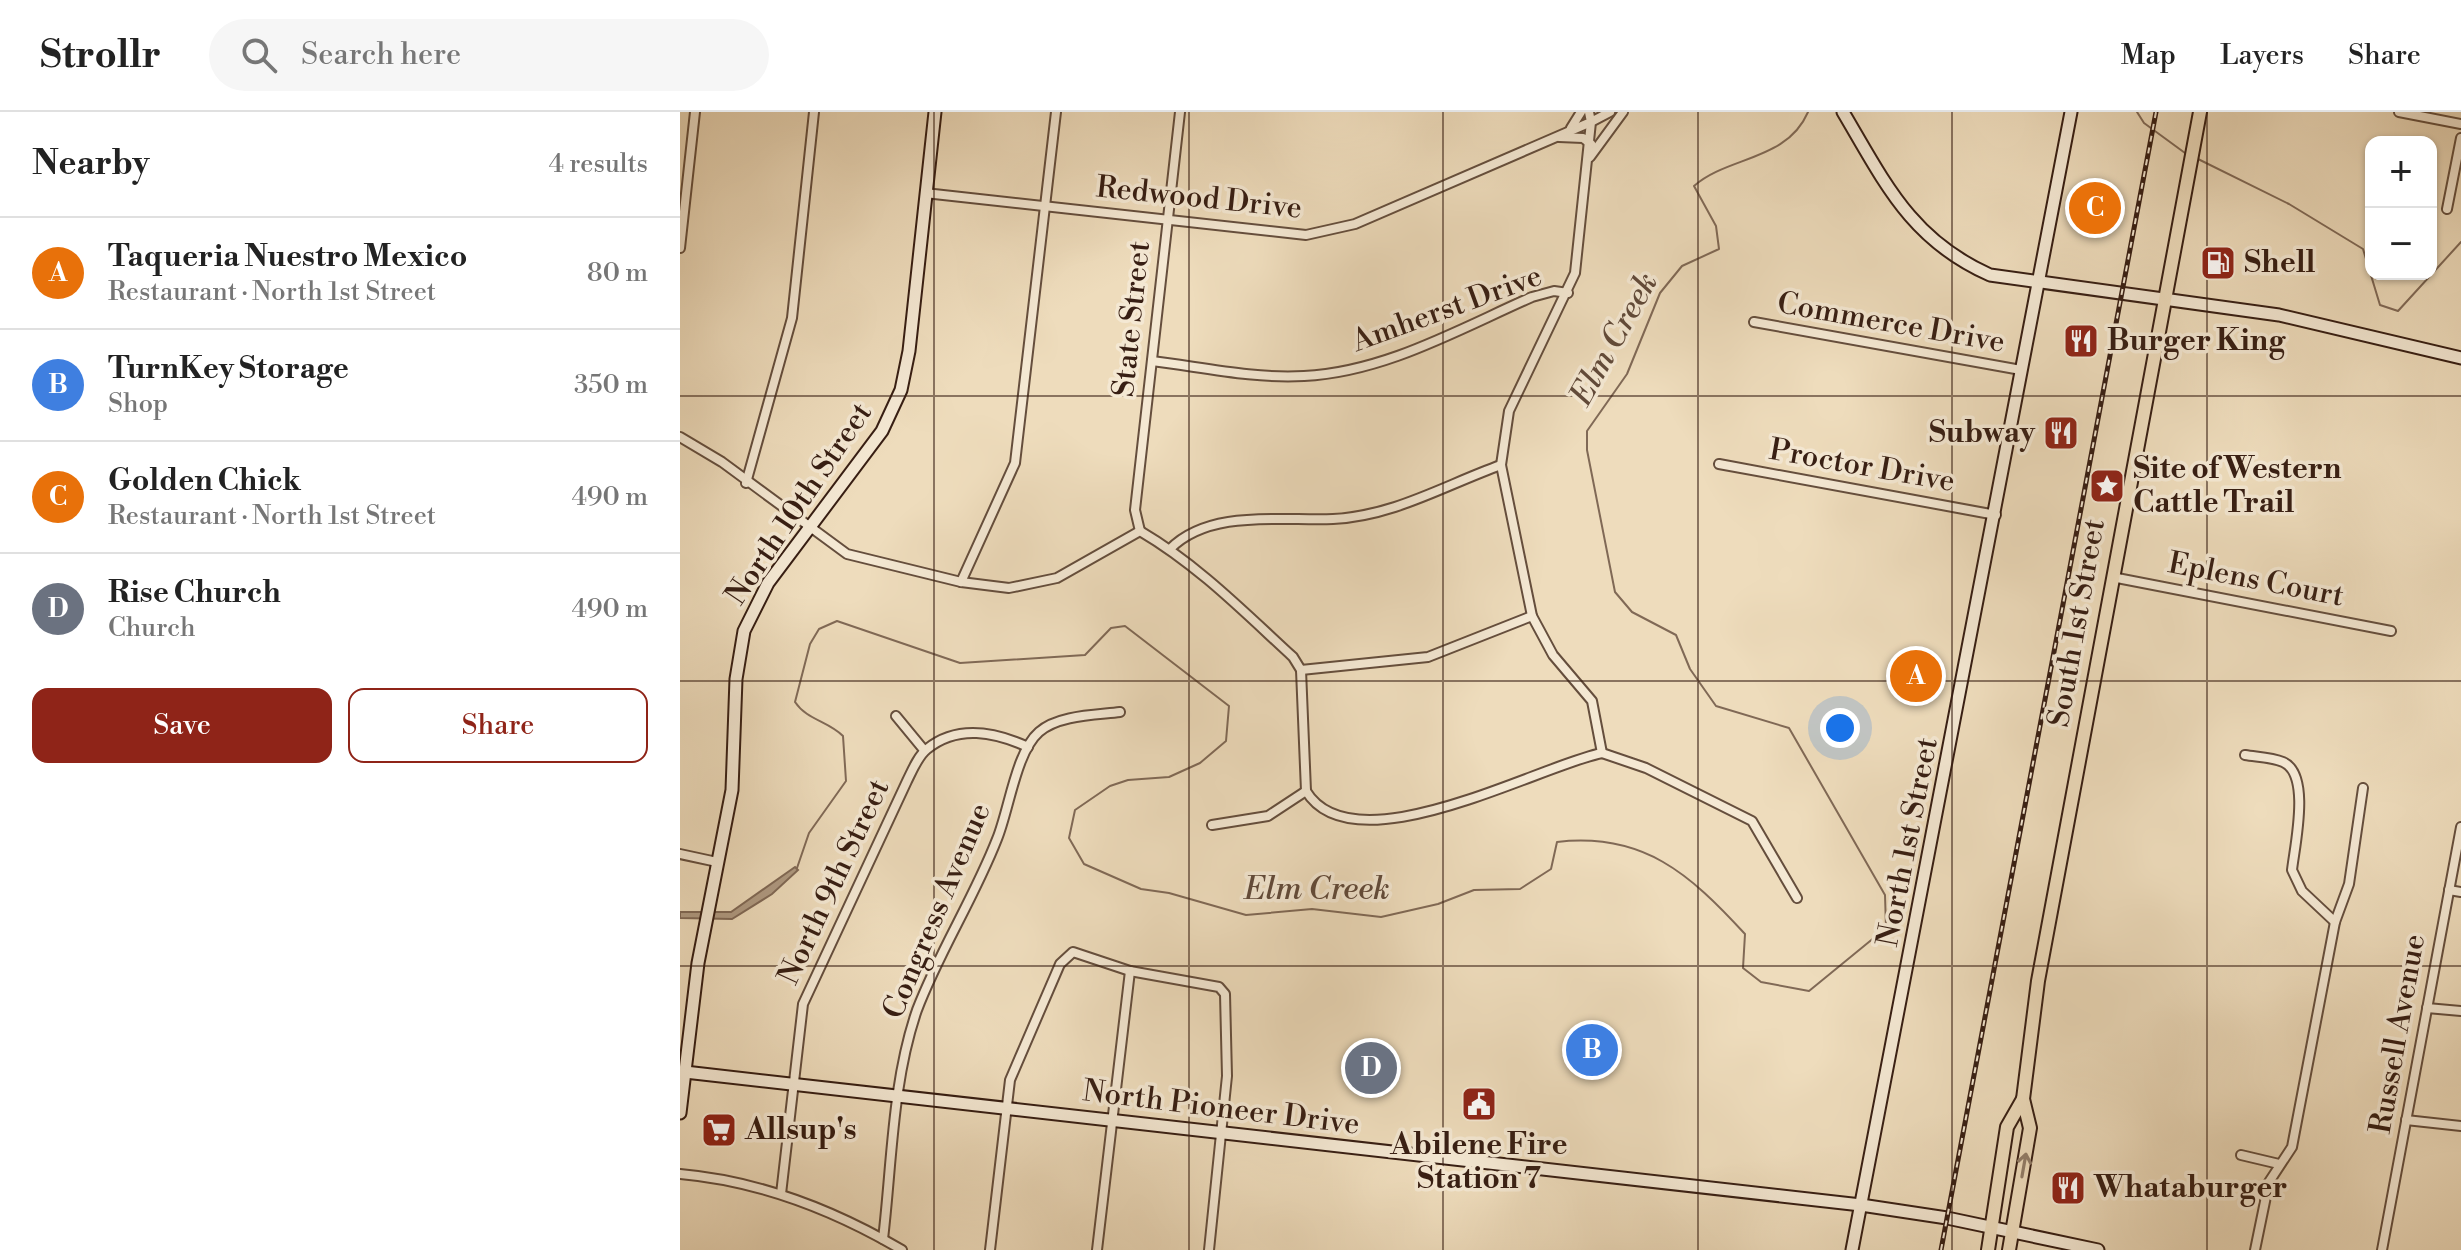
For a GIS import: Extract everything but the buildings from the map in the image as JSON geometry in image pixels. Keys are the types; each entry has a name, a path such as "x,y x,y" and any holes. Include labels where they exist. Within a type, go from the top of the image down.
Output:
{"main road":[{"name":"North 10th Street","path":"680,1113 682,1072 703,934 736,759 736,679 744,631 768,583 882,431 901,390 909,351 935,112"},
{"path":"1843,112 1916,227 1948,255 1990,275 2279,315 2461,358"},
{"name":"North 1st Street","path":"1852,1250 1996,515 2071,112"},
{"name":"South 1st Street","path":"2009,1250 2030,1128 2023,1099 2038,981 2200,112"},
{"name":"North Pioneer Drive","path":"682,1072 1861,1205 1947,1218 2098,1250"},
{"name":"South 1st Street","path":"1988,1250 2007,1127 2023,1099"}],"street":[{"path":"680,248 695,112"},
{"path":"746,483 792,318 814,112"},
{"path":"961,582 1015,463 1056,112"},
{"name":"State Street","path":"1140,531 1135,510 1180,112"},
{"path":"1569,131 1581,112"},
{"path":"1589,112 1591,144 1575,273 1509,411 1501,465 1532,616 1553,655 1592,701 1602,753"},
{"name":"Redwood Drive","path":"925,193 1306,235 1330,231 1383,213 1609,112"},
{"path":"1588,161 1623,112"},
{"path":"2399,112 2461,124"},
{"path":"1554,137 1583,138 1591,144"},
{"path":"2447,209 2461,138"},
{"name":"Amherst Drive","path":"1152,361 1280,375 1328,374 1389,359 1532,297 1554,291 1568,293"},
{"name":"Commerce Drive","path":"1754,322 2021,370"},
{"path":"680,437 722,462 746,483 847,554 961,582 1009,588 1057,578 1140,531 1170,549 1226,593 1293,657 1301,670 1306,791 1314,804 1325,811 1391,818 1477,799 1602,753 1646,768 1752,821 1797,898"},
{"name":"Proctor Drive","path":"1719,464 1996,515"},
{"path":"1170,549 1185,534 1210,525 1370,515 1425,498 1501,465"},
{"name":"Eplens Court","path":"2112,577 2391,631"},
{"path":"1301,670 1428,657 1532,616"},
{"path":"896,716 924,750 940,741 970,732 997,733 1028,747 1037,733 1056,723 1120,712"},
{"name":"Congress Avenue","path":"883,1239 899,1095 918,1010 997,839 1028,747"},
{"name":"North 9th Street","path":"781,1194 799,1027 812,981 924,750"},
{"path":"2245,755 2284,762 2296,775 2300,789 2292,870 2295,882 2335,922"},
{"path":"2255,1250 2269,1182 2292,1147 2335,922 2349,884 2363,788"},
{"path":"1212,825 1268,816 1306,791"},
{"name":"Russell Avenue","path":"2382,1250 2461,827"},
{"path":"680,854 717,862"},
{"path":"2449,890 2461,892"},
{"path":"990,1250 1005,1107 1016,1059 1060,964 1073,952 1130,971 1219,987 1225,994 1227,1076 1209,1250"},
{"path":"1097,1250 1130,971"},
{"path":"2427,1008 2461,1011"},
{"path":"2406,1120 2461,1126"},
{"path":"2241,1155 2279,1164"},
{"path":"680,1174 735,1182 781,1194 826,1210 902,1250"}],"shaded area":[{"path":"795,867 798,870 772,894 732,919 680,918 680,912 731,912"}],"waterway":[{"name":"Elm Creek","path":"797,868 809,833 846,781 843,736 805,713 795,702 810,644 819,629 837,621 960,663 1085,655 1111,628 1125,626 1229,706 1226,741 1200,763 1169,777 1128,780 1110,786 1075,810 1069,838 1084,864 1141,889 1169,893 1246,915 1312,909 1381,917 1438,904 1474,890 1520,889 1551,869 1557,842 1615,844 1663,862 1705,893 1745,934 1743,968 1761,982 1809,991 1886,928 1885,895 1789,728 1716,706 1690,669 1676,635 1632,612 1615,592 1587,450 1587,431 1627,374 1660,293 1682,266 1719,249 1716,226 1694,186 1708,176 1786,140 1808,112"},
{"name":"Elm Creek","path":"2137,112 2144,123 2185,153"},
{"name":"Elm Creek","path":"2198,159 2289,204 2363,249 2380,305 2398,311 2461,242"}],"railway":[{"path":"1941,1250 2156,112"}],"place":[{"name":"Golden Chick","path":"2095,208"},
{"name":"Shell","path":"2218,263"},
{"name":"Burger King","path":"2081,341"},
{"name":"Subway","path":"2061,433"},
{"name":"Site of Western Cattle Trail","path":"2107,486"},
{"name":"Taqueria Nuestro Mexico","path":"1916,676"},
{"name":"TurnKey Storage","path":"1592,1050"},
{"name":"Rise Church","path":"1371,1068"},
{"name":"Abilene Fire Station 7","path":"1479,1104"},
{"name":"Allsup's","path":"719,1130"},
{"name":"Whataburger","path":"2068,1188"}]}
